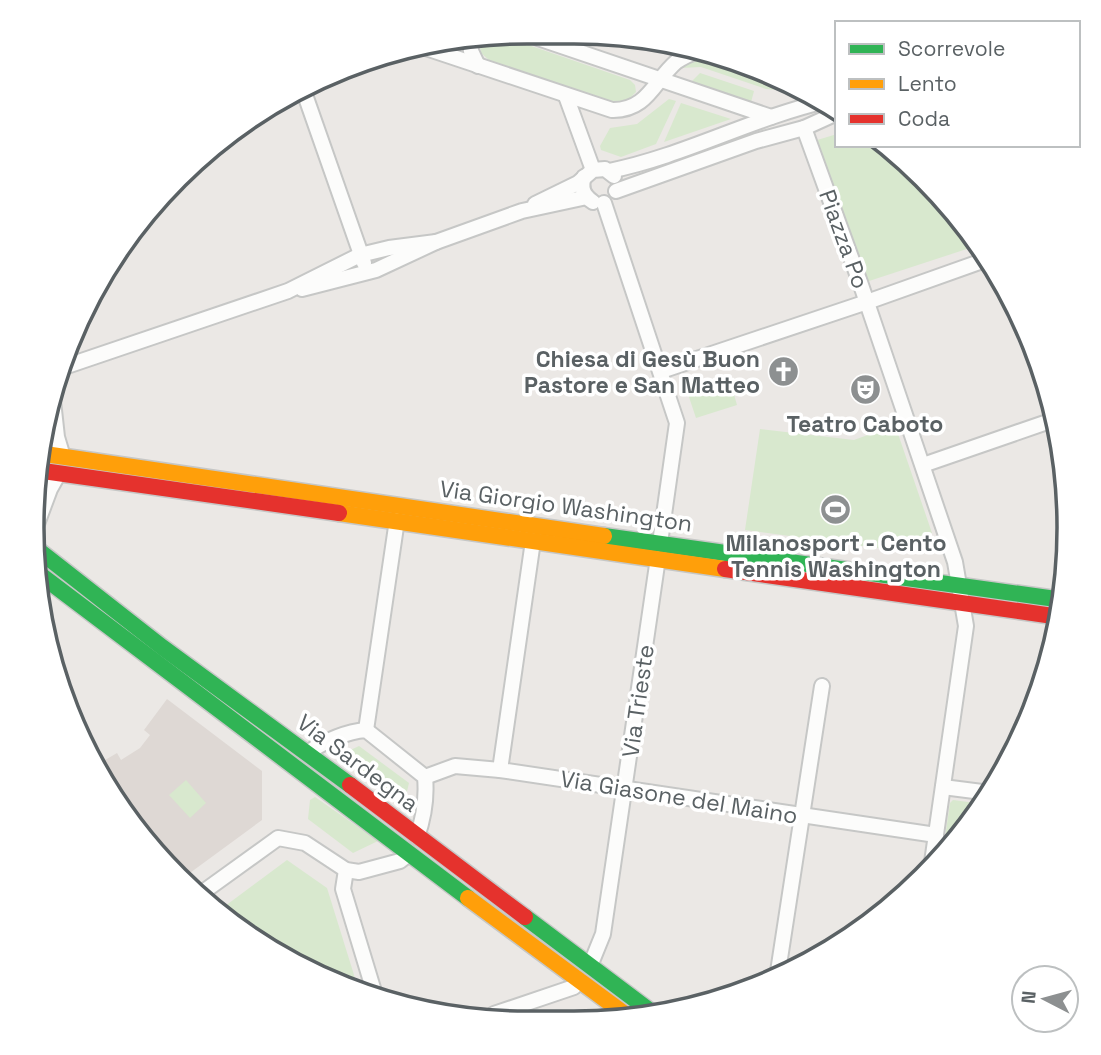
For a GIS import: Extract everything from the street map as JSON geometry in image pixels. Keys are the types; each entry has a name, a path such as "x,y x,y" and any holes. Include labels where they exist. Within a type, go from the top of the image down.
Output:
{"main road":[{"path":"49,459 61,465"},
{"name":"Via Giorgio Washington","path":"61,465 659,551 1049,615"},
{"path":"48,468 61,465"},
{"name":"Via Sardegna","path":"45,548 162,647 307,752 643,1006"},
{"name":"Via Giorgio Washington","path":"659,551 959,585 1052,598"},
{"name":"Via Sardegna","path":"47,580 618,1009"},
{"path":"295,766 307,752"},
{"path":"409,854 417,837"},
{"path":"580,980 590,966"}],"street":[{"path":"555,44 771,117"},
{"path":"471,47 478,66"},
{"path":"438,52 604,109 620,110 635,106 662,81 677,61 686,57"},
{"path":"288,290 316,287 376,270 436,242 522,211 578,183 589,173 601,168 609,171 617,181 613,197 604,203 597,203 587,197 582,185 589,173 566,96"},
{"path":"306,98 360,255 367,266 376,270"},
{"path":"609,171 643,163 808,105"},
{"path":"616,191 744,145 804,128 828,117"},
{"name":"Piazza Po","path":"804,128 867,303 978,263"},
{"path":"522,211 587,197"},
{"name":"Via Trieste","path":"590,966 603,934 677,426 604,203"},
{"path":"72,364 288,290 360,255 436,242"},
{"path":"661,371 867,303 953,554 966,626 934,850"},
{"path":"45,506 61,465 55,422"},
{"path":"923,465 1046,423"},
{"path":"366,730 398,513"},
{"path":"500,770 534,533"},
{"path":"780,964 822,686"},
{"path":"307,752 351,732 366,730 425,777 424,813 417,837"},
{"name":"Via Giasone del Maino","path":"425,777 456,766 500,770 936,835"},
{"path":"943,787 979,792"},
{"path":"207,890 278,838 305,843 346,870 359,872 400,861 409,854"},
{"path":"346,870 343,888 372,986"},
{"path":"505,1010 575,987 580,980"}],"shaded area":[{"path":"167,699 262,771 262,820 189,874 144,822 104,760 117,753 121,760 140,748 150,735 144,730"}],"green space":[{"path":"526,44 630,80 635,85 636,92 627,101 607,101 490,61 481,53 480,46"},
{"path":"695,59 729,69 778,90 766,89 701,67 680,68"},
{"path":"700,73 754,91 750,106 745,105 742,99 691,82"},
{"path":"669,99 676,101 656,144 621,157 601,150 600,146 610,128 637,124"},
{"path":"681,103 731,119 664,142"},
{"path":"835,135 835,147 872,147 916,185 968,248 863,283 814,141"},
{"path":"729,377 737,405 696,418 687,391"},
{"name":"Milanosport - Cento Tennis Washington","path":"895,425 932,533 915,553 745,530 760,429 854,440"},
{"path":"359,746 409,783 403,808 341,760 340,755"},
{"path":"186,780 206,803 190,818 169,795"},
{"path":"315,797 378,841 353,853 308,819 310,800"},
{"path":"953,800 971,802 945,836 950,803"},
{"path":"287,860 327,888 355,979 286,946 226,905"}],"traffic: fast":[{"path":"604,536 1052,598"},
{"path":"45,555 162,647 350,785"},
{"path":"47,580 468,898"},
{"path":"525,917 643,1006"}],"traffic: slow":[{"path":"50,455 604,536"},
{"path":"339,513 725,569"},
{"path":"468,898 618,1009"}],"traffic: jam":[{"path":"47,472 339,513"},
{"path":"725,569 1049,615"},
{"path":"350,785 525,917"}],"place":[{"name":"Chiesa di Gesù Buon Pastore e San Matteo","path":"783,372"},
{"name":"Teatro Caboto","path":"865,390"},
{"name":"Milanosport - Cento Tennis Washington","path":"836,509"}]}
